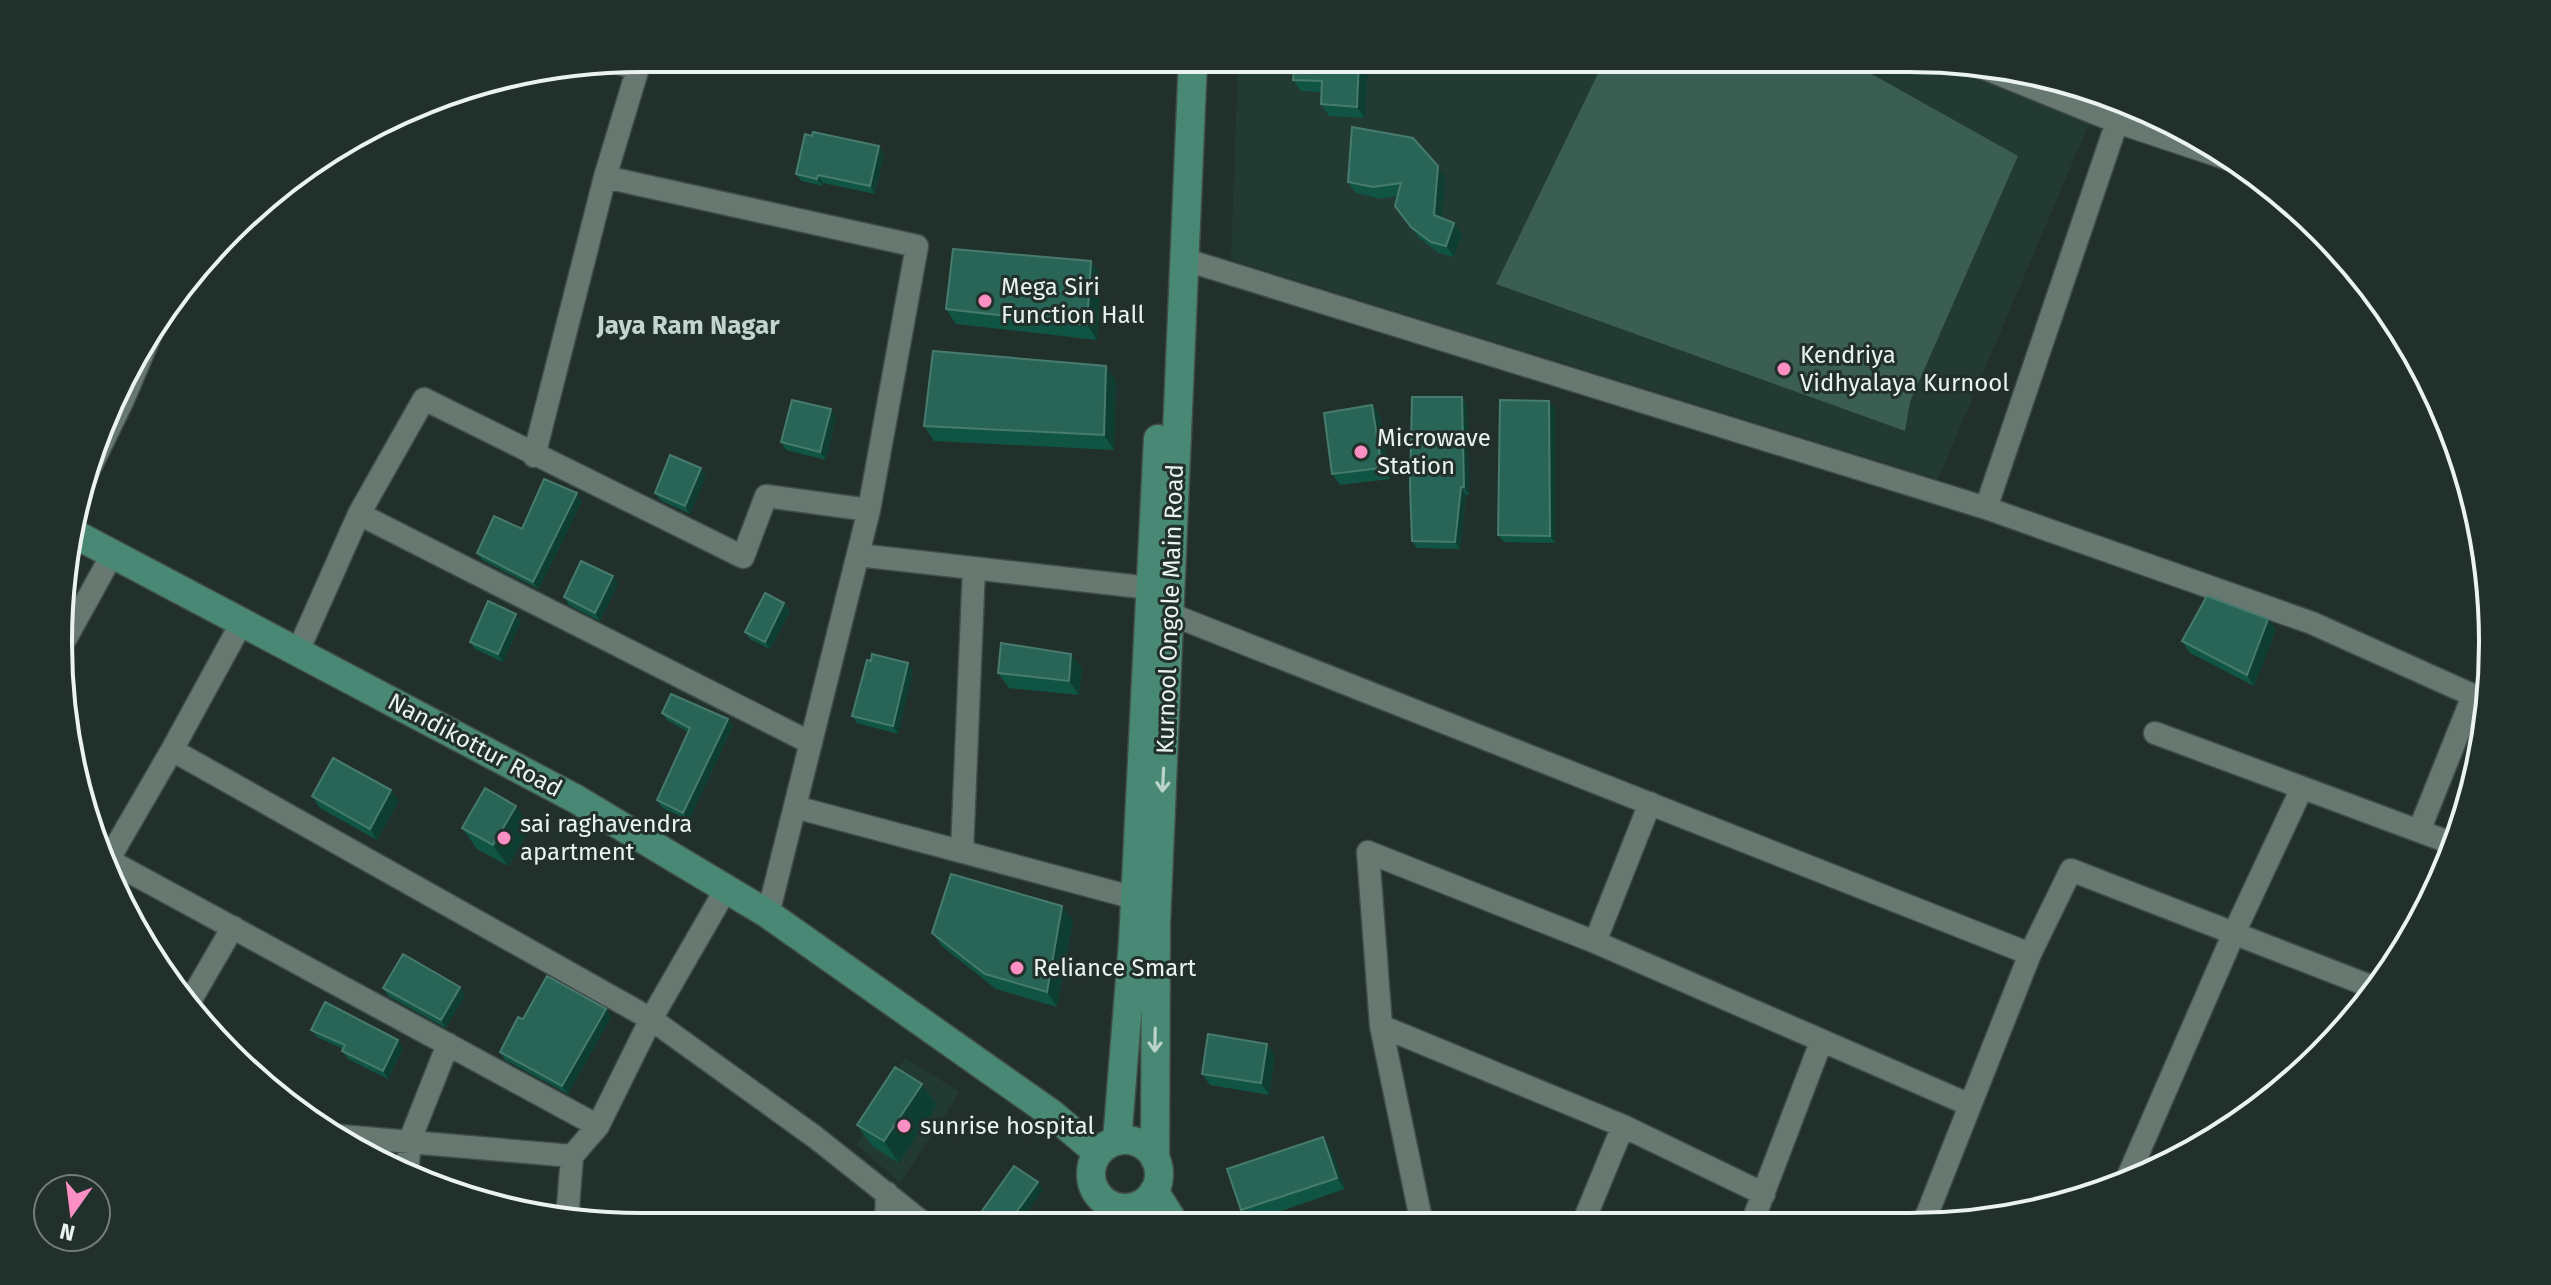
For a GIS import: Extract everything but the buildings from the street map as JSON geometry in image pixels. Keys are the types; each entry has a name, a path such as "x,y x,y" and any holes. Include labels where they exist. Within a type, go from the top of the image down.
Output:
{"main road":[{"name":"Kurnool Ongole Main Road","path":"1108,1147 1135,898 1176,72"},
{"name":"Kurnool Ongole Main Road","path":"1155,1159 1156,924 1192,72"},
{"name":"Nandikottur Road","path":"82,537 576,799 768,914 1052,1114 1108,1147"},
{"path":"1121,1213 1098,1195 1092,1185 1092,1163 1108,1147 1139,1143 1155,1159 1158,1169 1154,1191 1129,1213"},
{"path":"1154,1191 1168,1213"}],"street":[{"path":"534,456 630,72"},
{"path":"2022,83 2117,122 2192,147"},
{"path":"1986,508 2117,122"},
{"path":"605,177 917,246 869,510 768,914"},
{"path":"1183,259 1986,508 2312,623 2476,697"},
{"path":"298,651 359,514 424,399 743,557 766,496 869,510"},
{"path":"359,514 811,743"},
{"path":"72,626 113,553"},
{"path":"858,555 1150,588"},
{"path":"962,851 974,568"},
{"path":"1170,614 2030,954"},
{"path":"112,853 242,622"},
{"path":"2419,831 2475,710"},
{"path":"2155,733 2444,840"},
{"path":"172,750 651,1019 815,1137 911,1213"},
{"path":"2132,1168 2234,933 2302,788"},
{"path":"1595,942 1650,803"},
{"path":"795,807 1135,898"},
{"path":"1420,1213 1381,1026 1368,852 1595,942 1970,1105"},
{"path":"118,867 598,1126"},
{"path":"1928,1212 2030,954 2071,870 2365,984"},
{"path":"568,1208 572,1156 598,1126 651,1019 726,889"},
{"path":"194,995 233,927"},
{"path":"1381,1026 1623,1126 1764,1194"},
{"path":"1756,1213 1821,1042"},
{"path":"408,1163 410,1140 448,1044"},
{"path":"1587,1213 1623,1126"},
{"path":"357,1137 572,1156"},
{"path":"886,1213 887,1193"}],"shaded area":[{"name":"Kendriya Vidhyalaya Kurnool","path":"1238,72 1946,73 1980,77 2091,119 1938,479 1231,260"},
{"path":"1599,72 1868,72 2018,156 1910,402 1905,431 1496,284"},
{"path":"905,1058 960,1092 900,1183 857,1145"}],"place":[{"name":"Mega Siri Function Hall","path":"985,301"},
{"name":"Kendriya Vidhyalaya Kurnool","path":"1784,369"},
{"name":"Microwave Station","path":"1361,452"},
{"name":"sai raghavendra apartment","path":"504,838"},
{"name":"Reliance Smart","path":"1017,968"},
{"name":"sunrise hospital","path":"904,1126"}],"district":[{"name":"Jaya Ram Nagar","path":"688,325"}]}
